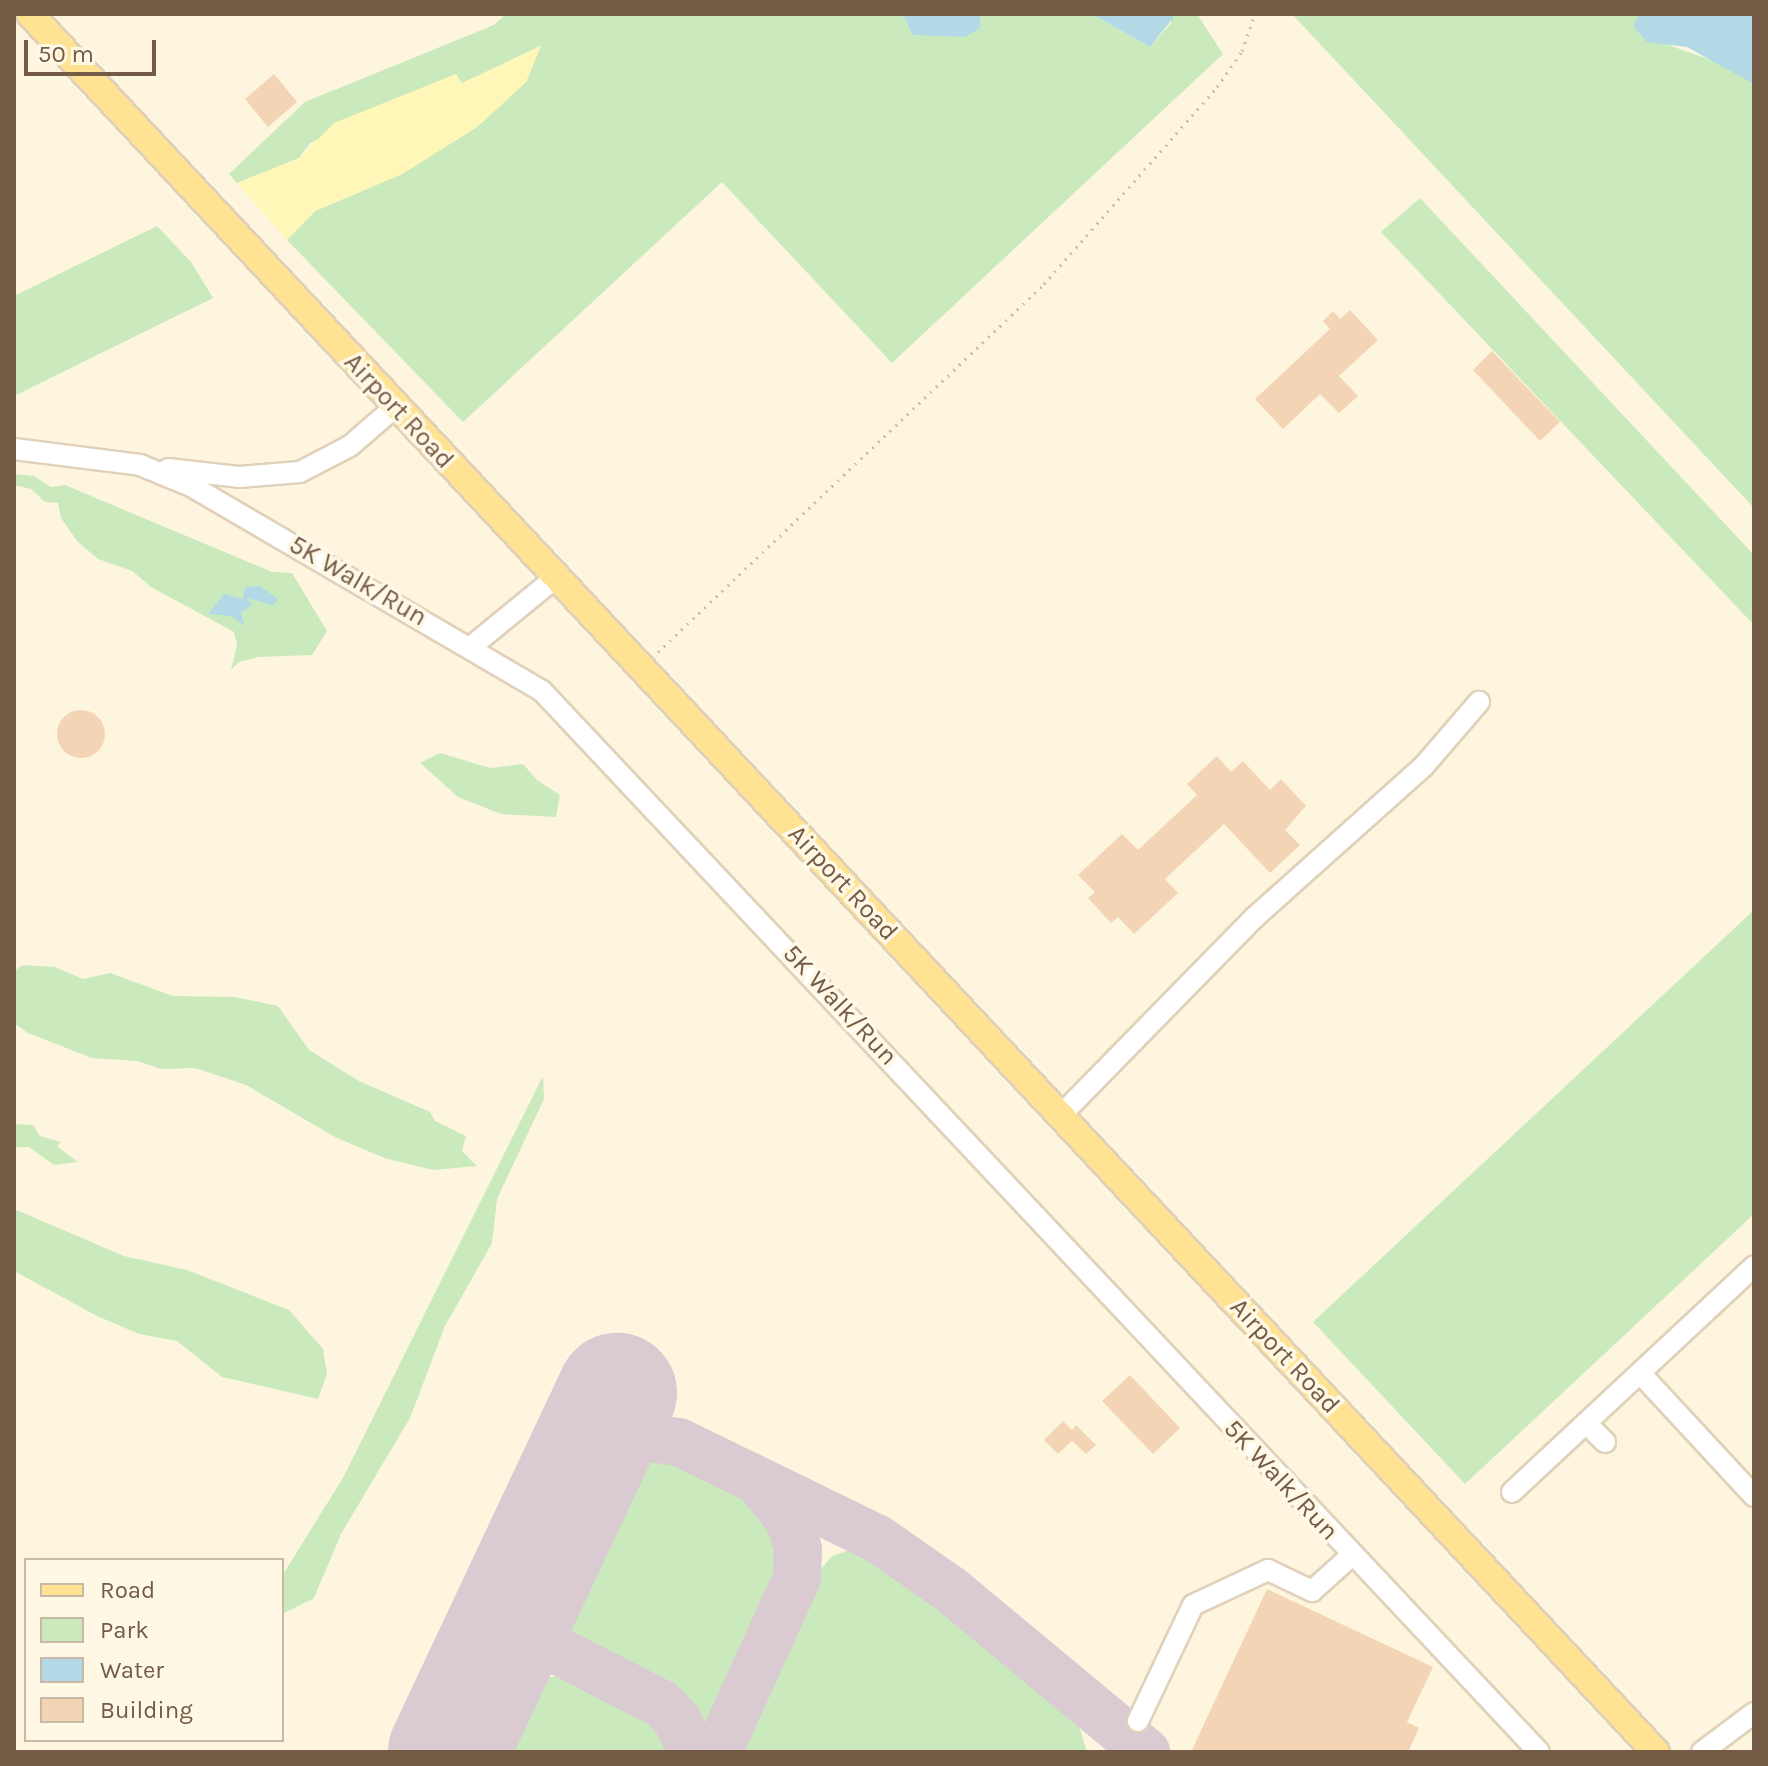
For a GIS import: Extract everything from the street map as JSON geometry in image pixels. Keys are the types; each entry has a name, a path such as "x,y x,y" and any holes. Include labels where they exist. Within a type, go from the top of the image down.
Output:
{"main road":[{"name":"Airport Road","path":"37,17 395,407 1656,1752"}],"lane":[{"path":"140,465 239,477 290,474 338,455 395,407"},
{"name":"5K Walk/Run","path":"14,449 140,465 213,497 525,678 570,717 1351,1556 1539,1752"},
{"path":"472,646 555,578"},
{"path":"1060,1116 1255,917 1423,767 1479,702"},
{"path":"1512,1492 1754,1266"},
{"path":"1640,1373 1754,1496"},
{"path":"1586,1423 1605,1442"},
{"path":"1138,1721 1193,1605 1268,1570 1312,1591 1351,1556"},
{"path":"1702,1752 1754,1713"}],"path":[{"path":"641,668 1044,284 1217,87 1242,51 1255,14"}],"green space":[{"path":"506,14 903,14 912,35 980,28 981,14 1092,14 1150,47 1171,23 1171,14 1197,14 1223,54 892,363 722,182 463,422 287,240 315,211 402,174 477,127 526,82 540,46 461,84 456,74 310,143 299,158 237,183 229,174 305,102 494,25"},
{"path":"1292,14 1640,14 1639,22 1660,42 1731,67 1754,84 1754,508"},
{"path":"1420,198 1754,555 1754,625 1381,232"},
{"path":"157,226 191,262 213,298 14,396 14,296"},
{"path":"15,474 34,476 51,487 65,485 272,572 292,573 327,631 312,655 258,657 239,662 231,670 237,645 234,632 151,587 132,571 98,559 77,541 61,518 58,503 45,502 31,489 14,485"},
{"path":"440,753 490,768 523,764 537,780 560,795 556,817 501,814 458,797 420,763"},
{"path":"1754,910 1754,1214 1465,1484 1313,1322"},
{"path":"23,965 55,967 83,979 110,973 173,996 234,997 278,1006 309,1050 359,1081 430,1112 435,1121 466,1136 462,1151 477,1166 433,1170 384,1158 335,1137 246,1085 195,1068 161,1069 137,1061 92,1058 28,1033 14,1023 14,971"},
{"path":"543,1076 544,1099 497,1199 492,1243 445,1326 410,1418 341,1534 314,1598 284,1613 284,1573 343,1478"},
{"path":"14,1124 33,1125 40,1136 61,1142 57,1146 78,1162 54,1165 29,1147 14,1147"},
{"path":"14,1209 124,1256 187,1270 289,1310 323,1349 327,1374 318,1399 222,1377 177,1341 139,1334 97,1316 14,1271"},
{"path":"656,1452 756,1499 770,1516 781,1552 776,1590 706,1741 691,1710 675,1692 574,1641 564,1619 564,1602 629,1464"},
{"path":"852,1549 870,1553 916,1583 1056,1696 1077,1720 1087,1752 735,1752 822,1568 832,1556"},
{"path":"562,1676 643,1715 664,1729 672,1752 494,1752 521,1693 539,1678"}],"sand":[{"path":"541,46 526,82 477,127 402,174 315,211 287,240 237,183 299,158 334,123 456,74 462,83"}],"water":[{"path":"903,14 981,14 980,28 965,37 912,35"},
{"path":"1092,14 1171,14 1173,18 1150,47"},
{"path":"1640,14 1754,14 1754,84 1687,47 1647,42 1633,26"},
{"path":"260,586 278,599 273,605 246,598 253,604 241,613 245,626 231,616 208,614 224,594 243,599 245,587"}],"building":[{"path":"274,74 297,102 268,127 245,99"},
{"path":"1350,310 1378,340 1339,376 1358,396 1339,413 1320,394 1283,429 1255,399 1330,329 1323,321 1333,311 1340,319"},
{"path":"1492,351 1560,422 1540,441 1473,370"},
{"path":"81,710 98,717 105,734 98,751 81,758 64,751 57,734 64,717"},
{"path":"1217,756 1231,772 1243,761 1270,790 1281,779 1306,806 1285,830 1300,845 1270,873 1224,824 1165,879 1178,893 1134,934 1118,917 1111,923 1088,898 1095,892 1078,875 1122,834 1138,850 1197,795 1187,784"},
{"path":"1130,1375 1180,1428 1153,1454 1102,1401"},
{"path":"1063,1421 1072,1430 1076,1425 1096,1445 1086,1454 1072,1441 1058,1454 1044,1440"},
{"path":"1267,1589 1433,1667 1407,1722 1419,1728 1408,1752 1191,1752"}],"taxiway":[{"path":"592,1447 646,1437 679,1442 878,1539 951,1590 1146,1752"},
{"path":"718,1752 797,1578 798,1549 790,1521 760,1483"},
{"path":"508,1625 662,1704 678,1721 691,1752"}],"runway":[{"path":"448,1752 617,1393"}]}
